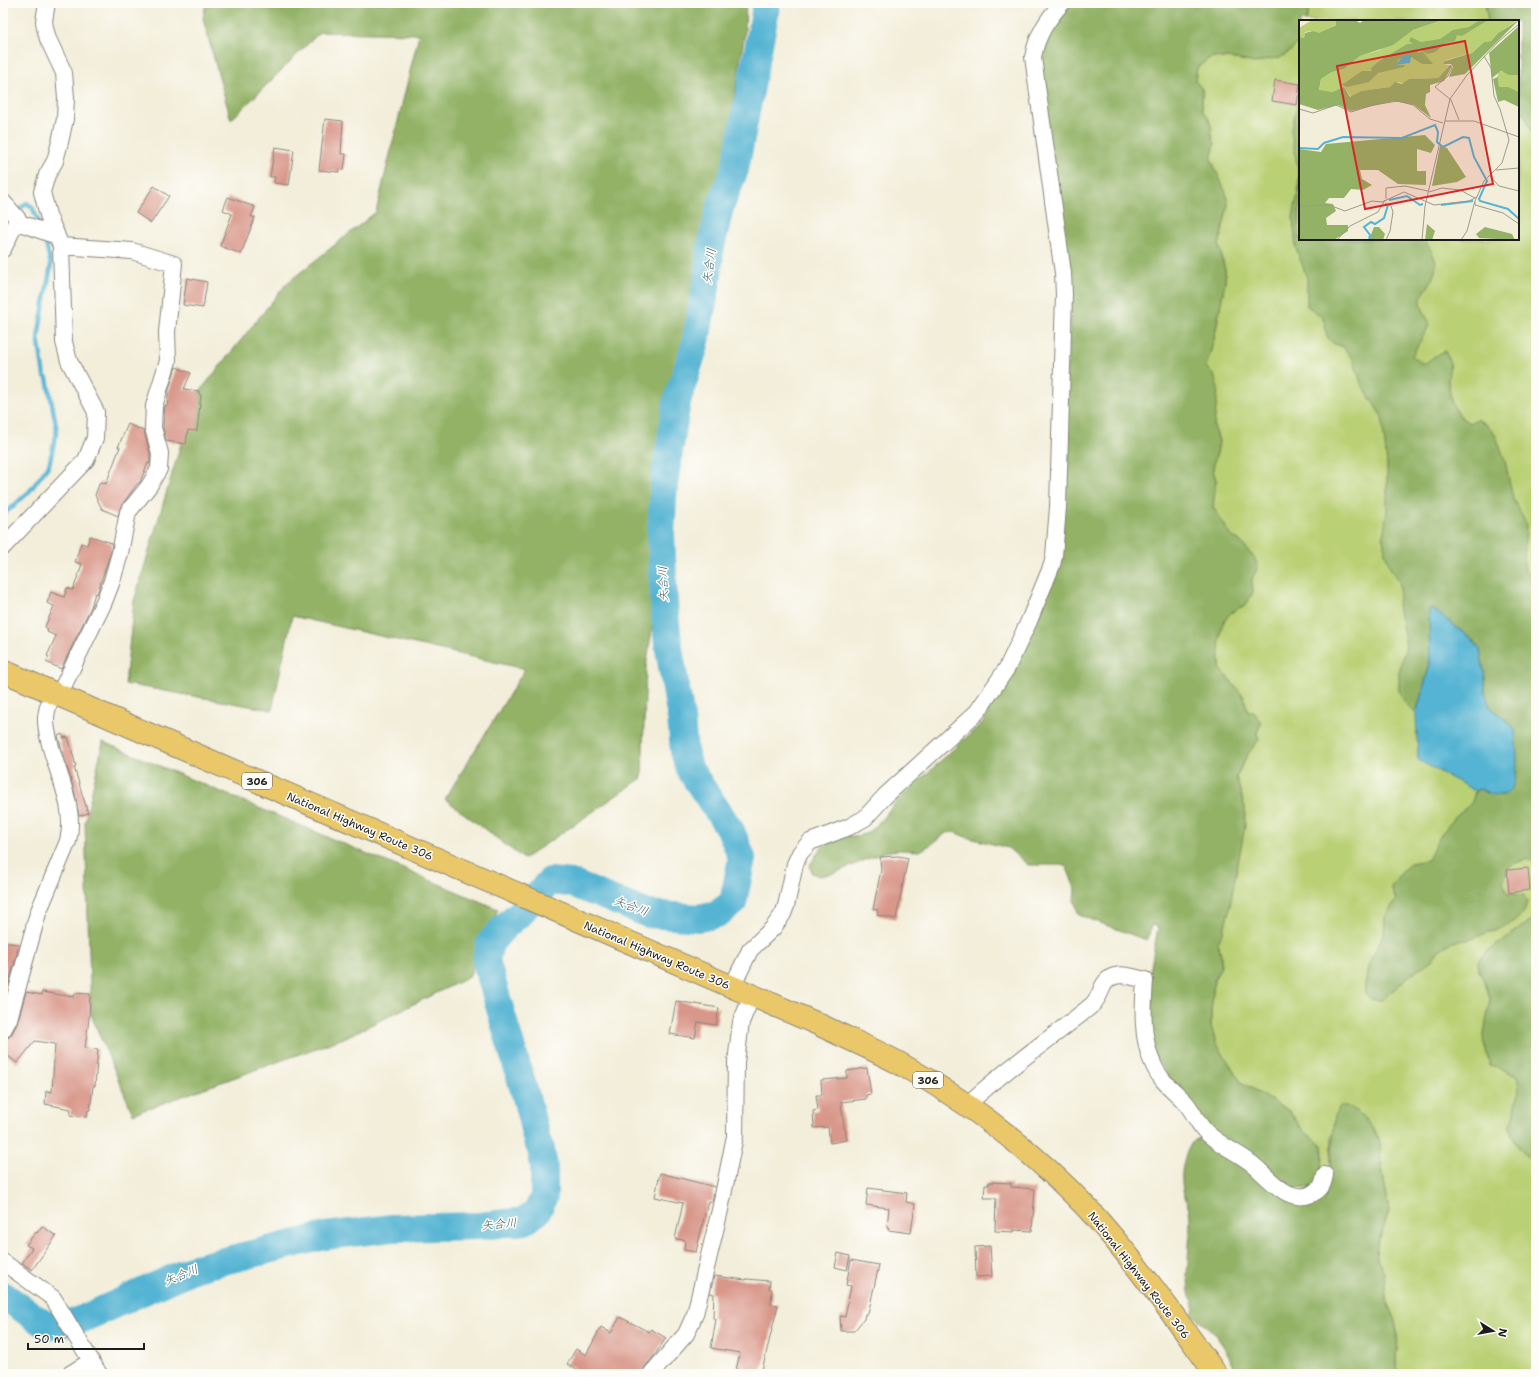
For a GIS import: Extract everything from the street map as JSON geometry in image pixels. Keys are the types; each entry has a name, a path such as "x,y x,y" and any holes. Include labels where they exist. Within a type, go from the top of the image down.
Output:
{"highway":[{"name":"National Highway Route 306","path":"3,671 824,1027 896,1062 936,1085 967,1105 1002,1131 1031,1155 1088,1209 1142,1275 1216,1374"}],"street":[{"path":"3,547 86,460 95,438 96,412 69,361 64,342 56,238 42,192 47,175 55,161 66,111 64,73 48,39 45,28 44,21 47,3"},
{"path":"732,987 750,950 773,928 783,914 795,864 800,853 810,842 848,827 865,818 885,796 977,712 1007,668 1029,621 1052,565 1058,506 1064,294 1063,273 1034,58 1038,37 1043,26 1062,3"},
{"path":"3,249 17,217 56,238 132,251 174,264 168,332 168,361 154,406 153,428 160,453 159,469 149,486 128,512 118,563 107,595 55,694 46,722 69,809 70,831 68,841 38,913 9,1019 3,1030"},
{"path":"967,1105 985,1088 1032,1050 1064,1028 1092,1005 1096,1001 1108,979 1120,974 1125,974 1145,980 1144,1023 1147,1048 1159,1077 1185,1102 1199,1124 1207,1133 1251,1163 1277,1186 1290,1195 1306,1196 1313,1194 1320,1189 1325,1175"},
{"path":"651,1374 686,1334 695,1314 720,1210 735,1136 736,1062 741,1022 752,996"},
{"path":"3,1262 53,1298 69,1327 95,1368 70,1374"}],"green space":[{"path":"206,3 746,3 745,31 646,668 642,778 524,859 445,799 525,669 292,616 272,710 125,684 134,601 195,397 287,283 376,212 419,34 320,32 231,120 203,19"},
{"path":"1072,3 1307,3 1308,14 1306,20 1299,20 1299,40 1292,50 1280,58 1268,59 1255,63 1236,59 1213,57 1197,68 1195,81 1202,89 1202,110 1209,120 1215,144 1211,159 1226,193 1228,204 1219,246 1225,270 1225,282 1214,339 1206,367 1214,375 1218,389 1214,426 1219,441 1213,471 1216,480 1213,507 1232,537 1239,540 1255,559 1258,567 1252,579 1253,592 1246,605 1235,610 1223,623 1220,639 1220,668 1244,697 1248,712 1254,712 1261,723 1257,733 1259,740 1243,762 1236,777 1245,808 1245,826 1229,911 1223,933 1218,942 1221,955 1221,966 1214,980 1211,1026 1216,1043 1241,1082 1289,1111 1304,1131 1323,1146 1322,1175 1315,1188 1288,1189 1217,1135 1176,1090 1150,1048 1146,995 1158,927 1151,925 1149,935 1146,940 1079,915 1074,900 1075,889 1066,865 1028,865 1008,848 966,837 954,832 946,833 920,851 898,850 884,852 835,873 819,876 812,873 810,865 821,848 845,834 853,837 865,834 875,827 896,802 983,722 1053,579 1071,308 1040,55 1046,37"},
{"path":"1307,3 1485,3 1488,20 1306,20 1308,14"},
{"path":"1485,3 1536,3 1536,145 1527,120 1519,105 1519,20 1488,20"},
{"path":"1299,39 1299,240 1519,240 1519,105 1527,120 1536,145 1536,1374 1398,1374 1396,1359 1398,1336 1394,1316 1386,1298 1384,1273 1377,1259 1376,1249 1389,1211 1380,1147 1375,1131 1356,1110 1332,1136 1330,1174 1322,1175 1323,1146 1304,1131 1289,1111 1241,1082 1216,1043 1211,1026 1214,980 1221,966 1221,955 1218,942 1223,933 1229,911 1245,808 1236,777 1249,753 1259,740 1257,733 1261,723 1248,712 1240,694 1220,668 1220,639 1223,623 1235,610 1246,605 1253,592 1251,579 1258,567 1255,559 1239,540 1232,537 1213,507 1216,480 1213,471 1219,441 1214,426 1216,404 1214,375 1206,367 1214,339 1225,282 1225,270 1219,246 1228,204 1211,159 1215,144 1209,120 1202,111 1202,89 1195,81 1197,68 1213,57 1236,59 1255,63 1268,59 1280,58"},
{"path":"1299,97 1299,176 1291,131"},
{"path":"1299,176 1299,240 1424,240 1432,251 1436,262 1435,272 1428,287 1422,295 1421,301 1423,310 1430,324 1412,356 1424,364 1445,351 1450,363 1448,380 1452,404 1462,418 1469,423 1477,419 1486,424 1496,436 1505,461 1513,499 1526,523 1525,571 1536,579 1536,863 1528,858 1509,866 1503,882 1508,894 1524,895 1527,902 1524,913 1517,919 1496,931 1486,933 1473,939 1452,942 1439,950 1432,960 1409,976 1382,1000 1370,999 1365,994 1365,984 1371,959 1384,933 1385,917 1396,899 1391,888 1393,883 1410,863 1428,860 1442,833 1459,813 1472,802 1475,791 1480,789 1486,793 1516,778 1515,731 1512,725 1490,707 1485,692 1485,678 1480,650 1473,640 1431,608 1430,664 1416,714 1405,702 1399,692 1399,672 1406,646 1398,605 1400,589 1399,580 1390,568 1385,553 1383,538 1387,511 1387,465 1382,417 1361,383 1353,359 1343,347 1336,345 1329,339 1326,333 1324,320 1307,306 1307,278 1296,248 1293,217 1298,193"},
{"path":"103,742 498,909 469,977 344,1038 133,1114 91,1015 85,822"},
{"path":"1536,917 1536,1166 1516,1144 1511,1134 1510,1123 1518,1096 1519,1087 1517,1077 1507,1071 1490,1066 1483,1040 1490,998 1479,971 1478,961 1485,953"},
{"path":"1340,1106 1346,1106 1355,1110 1365,1119 1375,1131 1380,1147 1389,1211 1376,1249 1377,1259 1384,1273 1386,1298 1394,1316 1398,1336 1396,1359 1398,1374 1236,1374 1224,1347 1219,1340 1208,1327 1192,1314 1194,1304 1190,1295 1187,1276 1190,1218 1189,1209 1183,1192 1182,1180 1183,1163 1187,1152 1190,1145 1194,1141 1206,1138 1294,1200 1330,1174 1335,1115"}],"water":[{"path":"1431,608 1473,640 1480,650 1485,678 1485,692 1490,707 1512,725 1515,731 1517,767 1515,779 1511,788 1505,794 1495,795 1480,789 1475,791 1418,760 1416,714 1430,664 1429,609"}],"building":[{"path":"1275,80 1299,84 1297,105 1272,101"},
{"path":"325,119 343,121 341,154 346,154 344,170 339,169 339,172 319,170"},
{"path":"275,147 294,150 289,185 274,183 275,177 270,177"},
{"path":"154,186 169,196 151,223 136,213"},
{"path":"228,197 255,207 251,217 255,217 241,254 220,246 232,214 223,210"},
{"path":"187,278 207,282 203,308 183,305"},
{"path":"176,367 191,373 184,389 199,391 199,394 201,395 197,431 188,430 186,444 166,441 163,427 165,405 167,406 169,389"},
{"path":"128,424 144,431 150,454 150,464 148,463 140,482 121,506 118,516 102,509 95,495 100,482 106,484 120,447 118,447"},
{"path":"90,536 112,543 111,551 97,594 95,593 91,607 61,669 46,662 49,657 47,656 56,636 47,632 48,629 45,627 54,606 47,603 51,592 64,597 67,588 73,590 82,564 75,562 81,543 87,545"},
{"path":"62,734 64,738 68,737 76,766 74,767 88,813 79,816 75,794 58,736"},
{"path":"899,856 908,858 896,919 877,915 878,910 873,909 881,870 880,857"},
{"path":"1528,868 1530,890 1509,893 1507,870"},
{"path":"3,942 18,944 3,1005"},
{"path":"26,992 42,995 42,992 74,997 75,993 90,994 89,1019 85,1048 98,1049 95,1086 93,1086 90,1110 88,1110 87,1117 70,1115 71,1109 45,1104 46,1091 52,1092 55,1044 35,1041 17,1063 3,1052 3,1039 8,1038 11,1035 17,1024"},
{"path":"676,1001 719,1008 716,1025 698,1022 695,1038 670,1034"},
{"path":"867,1068 871,1094 866,1095 866,1099 841,1102 847,1140 830,1143 828,1127 814,1128 813,1111 818,1110 816,1095 822,1095 821,1080 847,1078 847,1071"},
{"path":"660,1173 715,1187 712,1202 708,1201 696,1252 684,1250 685,1240 675,1239 683,1203 655,1197"},
{"path":"989,1182 1011,1183 1011,1187 1035,1189 1032,1231 995,1231 996,1198 984,1198 985,1184 989,1185"},
{"path":"868,1188 907,1193 906,1202 915,1204 911,1233 888,1230 889,1208 866,1205"},
{"path":"42,1226 56,1236 32,1270 22,1263 32,1248 26,1245"},
{"path":"990,1246 992,1276 976,1277 975,1247"},
{"path":"838,1253 850,1256 847,1270 835,1267"},
{"path":"851,1260 879,1265 868,1314 865,1314 864,1319 854,1331 841,1331 840,1316 845,1317 851,1286 846,1285"},
{"path":"714,1276 770,1281 769,1289 772,1289 771,1304 778,1305 761,1374 735,1374 740,1353 711,1348 716,1319 713,1318 714,1294 710,1293"},
{"path":"620,1317 649,1332 651,1329 666,1338 644,1368 642,1374 583,1374 567,1364 576,1349 586,1355 601,1327 611,1333"}],"waterway":[{"name":"矢合川","path":"3,1295 47,1326 78,1321 195,1268 325,1236 393,1228 479,1226 525,1221 537,1212 544,1196 544,1167 541,1149 537,1141 526,1097 486,961 490,943 550,881 571,883 648,914 699,918 717,914 733,903 742,858 731,831 690,770 684,751 681,718 668,643 664,604 661,533 664,483 677,401 695,345 708,276 710,251 720,207 735,169 767,3"},
{"path":"15,213 27,203 32,207 41,227"},
{"path":"3,515 29,492 49,465 57,430 47,378 44,376 38,337 51,265 44,236"}]}
